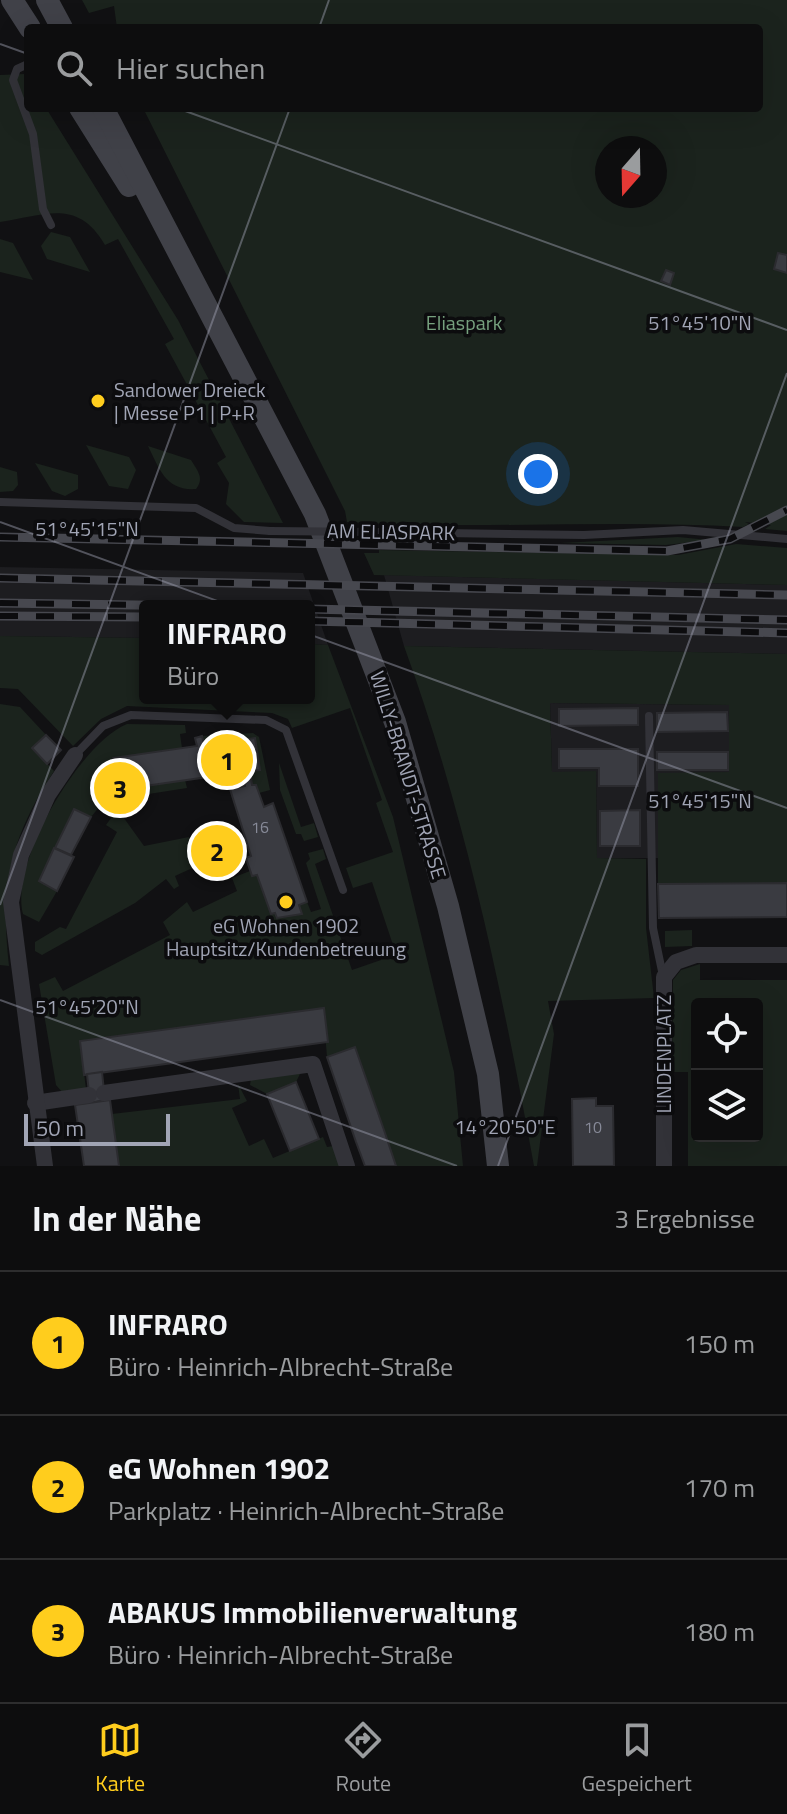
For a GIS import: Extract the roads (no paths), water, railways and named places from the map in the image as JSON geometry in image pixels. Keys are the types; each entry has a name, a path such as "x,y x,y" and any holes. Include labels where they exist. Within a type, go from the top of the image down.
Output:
{"main road":[{"path":"12,0 27,24"},
{"path":"47,0 60,24"},
{"name":"WILLY-BRANDT-STRASSE","path":"83,112 213,318"},
{"name":"WILLY-BRANDT-STRASSE","path":"105,112 315,514 395,722 448,906 488,1074 498,1166"}],"street":[{"path":"45,1166 11,902 21,855 48,795 75,755"},
{"name":"LINDENPLATZ","path":"664,1166 664,977 676,962 696,955 787,955"},
{"path":"35,1103 313,1064 347,1166"}],"lane":[{"path":"24,66 17,69 13,80 24,110"},
{"path":"25,112 33,134 43,209 51,225"},
{"name":"AM ELIASPARK","path":"0,502 196,508 234,528 270,531 584,535 683,530 787,539"},
{"path":"75,755 103,726 131,715 266,720 286,730 343,890"},
{"path":"649,716 653,928 664,977"}],"railway":[{"path":"0,537 667,551 730,539 787,510"},
{"path":"0,578 787,595"},
{"path":"0,603 139,605"},
{"path":"315,609 787,620"},
{"path":"0,616 139,617"},
{"path":"315,621 787,633"}],"place":[{"name":"Sandower Dreieck | Messe P1 | P+R","path":"98,401"},
{"name":"INFRARO","path":"227,760"},
{"name":"ABAKUS Immobilienverwaltung","path":"120,788"},
{"name":"eG Wohnen 1902","path":"217,851"},
{"name":"eG Wohnen 1902 Hauptsitz/Kundenbetreuung","path":"286,902"}],"park label":[{"name":"Eliaspark","path":"464,323"}]}
